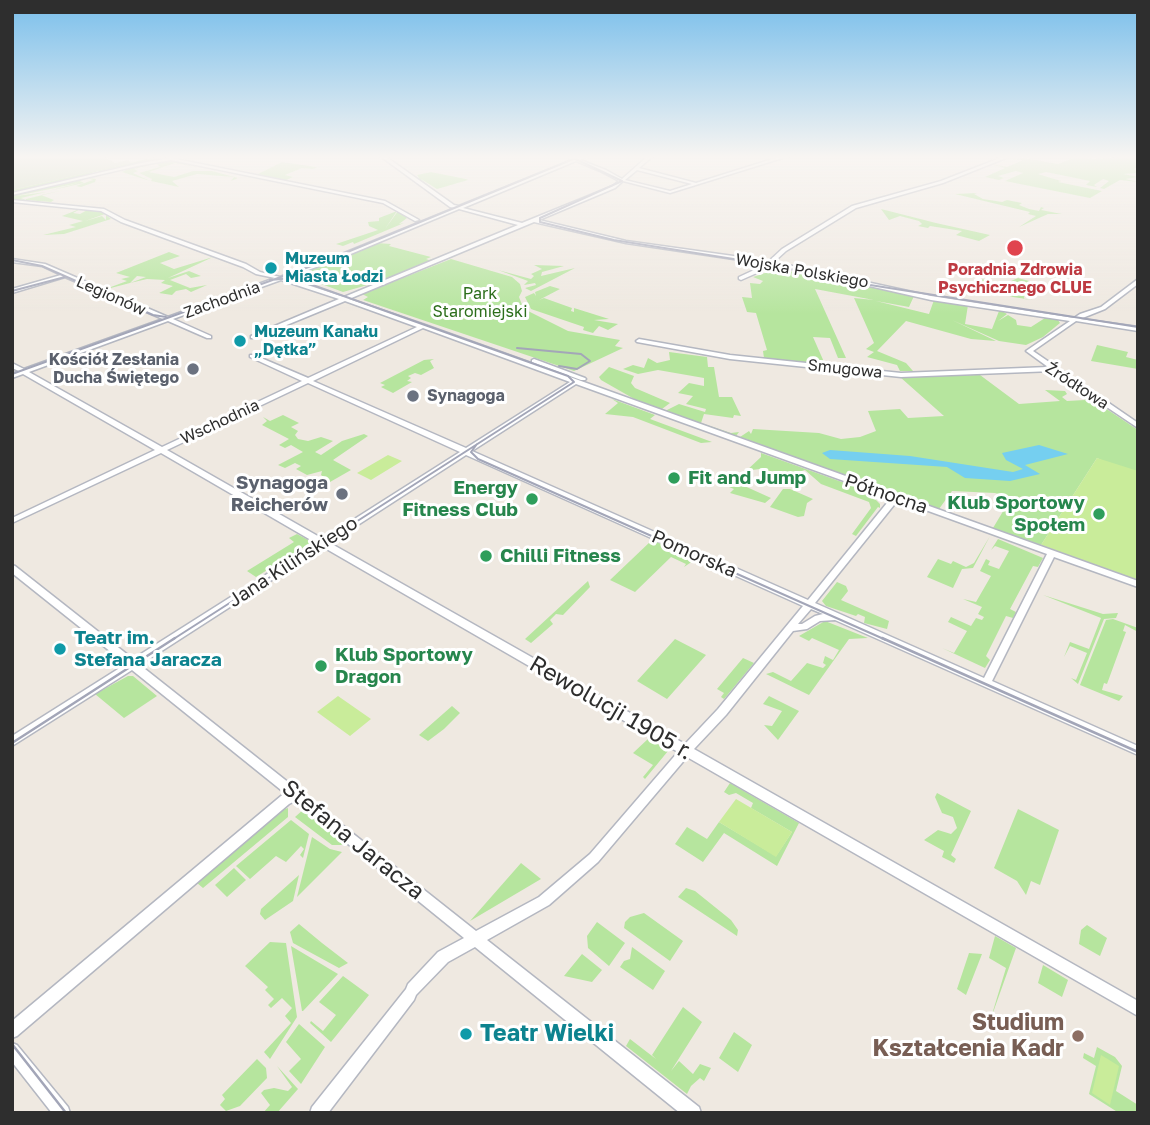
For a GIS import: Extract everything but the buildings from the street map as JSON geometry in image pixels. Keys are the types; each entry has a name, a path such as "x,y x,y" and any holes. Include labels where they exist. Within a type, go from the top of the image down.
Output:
{"street":[{"name":"Północna","path":"90,208 105,210 123,221 244,265 347,297 578,380 616,391 635,404 1138,584"},
{"path":"397,208 418,220"},
{"name":"Zachodnia","path":"280,277 449,208"},
{"name":"Zachodnia","path":"16,371 280,277 450,208"},
{"path":"460,208 523,225"},
{"path":"253,337 563,208"},
{"path":"769,262 741,278 756,273 779,255 853,208"},
{"name":"Wojska Polskiego","path":"535,220 564,229 642,245 769,262 931,298 1138,329"},
{"name":"Legionów","path":"12,260 39,264 209,337"},
{"path":"12,291 65,275"},
{"path":"1075,321 1103,307 1138,281"},
{"name":"Źródłowa","path":"1075,321 1029,351 1138,426"},
{"name":"Wschodnia","path":"12,521 424,326"},
{"name":"Smugowa","path":"639,341 717,355 901,375 1052,369"},
{"name":"Pomorska","path":"252,356 305,382 1138,751"},
{"name":"Rewolucji 1905 r.","path":"16,371 160,450 1138,1009"},
{"name":"Jana Kilińskiego","path":"12,742 578,380"},
{"path":"448,463 484,460"},
{"path":"872,489 889,506"},
{"path":"318,1113 436,963 537,905 571,880 601,851 685,750 722,712 896,497"},
{"path":"986,683 1052,553"},
{"name":"Stefana Jaracza","path":"12,568 693,1113"},
{"path":"791,628 801,628 821,618 842,619"},
{"path":"12,1031 283,802 296,795"},
{"path":"12,1050 62,1113"}],"green space":[{"path":"81,208 73,213 80,214 89,209 108,213 85,221 102,216 106,220 106,215 111,219 64,234 43,235 76,227 69,225 83,221 62,216"},
{"path":"1015,208 1039,211 1043,208 1041,210 1062,214 1048,214 1019,227 1036,216 1028,214 1030,212"},
{"path":"881,209 990,235 979,241 956,235 962,231 918,226 922,224 919,221 900,216 889,220"},
{"path":"397,211 385,229 398,211 407,218 399,224 404,223 354,244 336,244 378,230 369,226 368,222 379,221 379,218"},
{"name":"Park Staromiejski","path":"377,243 391,244 389,246 431,257 426,259 429,260 435,258 392,278 343,292 297,275"},
{"path":"169,252 180,256 160,263 174,269 213,257 168,278 189,271 201,276 191,278 186,274 170,280 190,288 207,285 191,292 186,289 176,291 172,295 159,293 173,286 161,283 165,280 147,279 103,290 127,281 121,279 130,277 116,273","holes":["137,276 146,277 130,283"]},
{"name":"Park Staromiejski","path":"451,259 512,277 520,284 522,291 519,297 523,307 530,312 568,331 620,340 615,346 623,348 574,371 363,300 368,297 362,294"},
{"path":"534,265 564,266 542,272 541,276 575,268 531,291 525,288 536,285 535,283 524,285 528,281 498,270 531,279 534,276 531,274 542,269"},
{"path":"777,269 902,291 914,296 909,307 876,301 929,314 934,300 926,298 968,305 965,324 992,329 999,311 990,309 1002,311 1007,314 998,321 1008,315 1016,320 1017,325 1031,327 1045,318 1058,320 1060,323 1043,337 1026,345 999,341 952,320 996,341 971,339 906,321 877,351 906,363 913,371 900,371 897,365 867,357 874,352 866,349 874,343 854,298 874,300 815,289 846,358 838,358 830,338 813,337 824,362 832,365 764,358 763,351 767,350 756,313 747,312 742,297 752,298 750,283 760,284 763,281 753,277"},
{"path":"1018,278 1044,285 1034,284 1025,288 1024,299 979,287 981,279 1004,284"},
{"path":"550,286 560,289 539,300 544,298 572,308 571,311 574,312 574,308 609,319 594,320 618,324 608,330 599,326 593,333 583,330 584,327 531,309 525,297 534,293 536,296 535,292"},
{"path":"1097,345 1128,352 1126,357 1138,360 1138,369 1091,361"},
{"path":"669,352 707,357 708,367 714,367 719,397 732,397 741,416 734,415 733,418 704,414 701,423 731,433 739,432 736,436 665,411 679,404 705,412 706,409 686,404 693,396 678,393 689,383 704,386 704,378 658,370 638,374 623,369 633,365 644,368 648,358 657,363 670,360"},
{"path":"434,359 430,361 434,368 421,375 415,373 408,376 411,378 407,381 412,382 393,393 381,387 385,385 380,383 424,360"},
{"path":"609,367 634,376 631,383 635,388 670,403 662,409 636,400 601,380 599,377"},
{"path":"980,375 1019,404 1060,401 1045,390 1065,391 1067,394 1062,397 1067,401 1085,400 1083,397 1087,396 1092,405 1099,404 1138,430 1138,477 1097,458 1041,545 993,528 1011,498 995,493 952,491 939,509 740,437 749,431 751,434 753,429 819,433 841,439 860,437 876,431 868,411 900,409 908,418 944,416 900,377"},
{"path":"612,399 655,415 650,419 712,442 701,443 633,417 605,414 618,403"},
{"path":"283,415 299,423 291,427 298,431 295,435 298,439 308,441 321,437 333,441 315,452 321,455 342,441 364,434 368,436 333,460 351,470 330,482 321,475 322,471 307,475 296,469 301,466 295,463 285,468 278,465 303,452 291,445 285,448 279,445 289,439 262,425 267,421 263,417 270,421"},
{"path":"761,453 867,491 880,504 880,508 878,507 856,536 852,534 871,508 869,502 821,484 805,470 783,477 760,469 752,470 740,484 771,498 765,503 730,493 734,489 729,487 761,457"},
{"path":"388,455 402,461 371,480 357,473"},
{"name":"Klub Sportowy Społem","path":"1097,458 1138,471 1138,580 1041,545"},
{"path":"783,489 790,489 813,499 807,503 804,516 798,517 770,507"},
{"path":"297,534 312,542 256,577 247,571 294,542 289,538"},
{"path":"990,536 973,568 962,569 953,588 927,577 938,559 951,564 953,561 966,567 974,563"},
{"path":"998,539 1043,558 1038,567 1033,566 1010,609 1016,612 1013,618 1006,616 986,656 990,660 985,668 942,648 954,653 967,631 948,622 951,617 971,626 976,618 982,620 984,617 978,614 982,607 963,599 976,602 991,576 980,571 986,559 990,561 988,565 999,569 1009,551 995,546 991,550"},
{"path":"652,540 672,549 669,553 675,550 696,559 684,567 686,564 671,557 635,592 610,580"},
{"path":"588,581 590,587 563,615 556,614 550,620 553,624 531,643 525,639"},
{"path":"837,582 846,586 848,591 841,600 889,621 887,629 864,623 865,617 858,614 856,616 826,606 822,601"},
{"path":"1043,595 1103,614 1118,613 1116,618 1104,619 1078,684 1071,678 1076,680 1087,653 1070,646 1064,657 1070,642 1089,649 1101,618"},
{"path":"1113,619 1138,628 1138,632 1125,625 1123,631 1126,632 1107,684 1104,683 1102,690 1123,696 1119,701 1080,685 1106,620"},
{"path":"825,621 868,638 849,639 809,695 766,674 773,672 791,681 807,663 823,668 826,665 823,663 825,656 833,660 839,650 812,638 809,641 799,636"},
{"path":"675,639 706,655 667,699 637,681"},
{"path":"743,658 754,663 724,699 721,697 724,693 717,689"},
{"path":"128,676 133,676 157,696 124,718 95,694"},
{"path":"338,696 371,719 350,736 317,712"},
{"path":"769,696 799,711 778,740 764,725 772,726 782,711 763,704"},
{"path":"452,706 460,713 444,729 428,741 419,735"},
{"path":"649,738 668,751 645,779 643,777 653,765 633,753"},
{"path":"730,783 799,823 777,866 724,833 703,862 675,844 687,827 707,839 719,822 776,856 792,832 751,808 753,803 736,793 729,795 724,792"},
{"path":"937,793 971,811 951,855 956,859 954,863 942,857 944,851 924,840 938,830 951,834 957,828 953,817 942,813 935,797"},
{"path":"736,799 792,832 776,857 719,822"},
{"path":"288,808 288,817 203,888 197,883 279,811"},
{"path":"304,809 349,845 332,845 295,817"},
{"path":"1018,809 1059,830 1040,885 1031,881 1026,895 1017,881 994,868"},
{"path":"291,820 309,834 303,858 300,855 304,849 301,846 286,862 276,856 250,879 236,866"},
{"path":"312,837 330,849 342,852 297,897"},
{"path":"521,863 541,879 470,921"},
{"path":"234,868 246,880 227,897 215,885"},
{"path":"299,875 293,901 265,920 260,914 261,909"},
{"path":"686,888 695,891 731,920 738,930 737,936 678,897"},
{"path":"644,913 683,941 670,961 624,928 630,917"},
{"path":"597,922 625,943 609,966 588,948 587,936"},
{"path":"299,924 348,963 339,968 293,943 290,932"},
{"path":"1087,925 1107,938 1100,956 1079,944 1081,930"},
{"path":"995,936 1016,948 990,1021 1006,968 989,958"},
{"path":"270,942 286,943 297,1017 270,1059 264,1052 291,1023 285,1016 292,1008 282,998 271,1008 268,1005 274,999 265,990 268,987 245,966"},
{"path":"291,946 338,974 303,1011 302,1011"},
{"path":"632,947 665,971 653,990 620,967 624,961 630,959"},
{"path":"969,953 982,954 966,995 957,989"},
{"path":"582,954 602,970 592,982 564,976"},
{"path":"1043,965 1068,980 1062,997 1038,983"},
{"path":"343,976 369,995 331,1042 310,1023 311,1021 323,1031 336,1015 319,1002"},
{"path":"683,1007 702,1022 671,1071 679,1061 693,1074 700,1064 711,1068 704,1081 700,1078 687,1094 626,1046 630,1039 656,1059 652,1055"},
{"path":"299,1024 325,1047 301,1084 289,1071 301,1059 286,1042"},
{"path":"734,1032 752,1045 738,1072 719,1058"},
{"path":"1097,1047 1115,1057 1122,1066 1116,1091 1138,1105 1138,1113 1119,1113 1089,1094 1096,1066 1083,1058 1084,1053 1094,1058"},
{"path":"1101,1055 1119,1066 1110,1105 1092,1093"},
{"path":"257,1059 266,1068 267,1078 240,1106 226,1111 220,1105 225,1099 222,1095"},
{"path":"277,1066 298,1089 277,1113 263,1113 270,1105 261,1093 264,1090 274,1088 288,1091 292,1087"}],"water":[{"path":"1039,445 1068,454 1025,465 1040,474 1010,481 965,478 947,467 830,459 822,453 830,450 910,456 1013,472 1023,469 1006,460 1002,453"}],"tram line":[{"path":"273,280 453,208"},
{"path":"561,208 540,218 540,222 614,240 765,264 851,282 1138,327"},
{"path":"12,260 42,266 153,315 166,317"},
{"path":"12,291 65,277"},
{"path":"273,280 293,278 568,376 574,382 477,444"},
{"path":"12,374 273,280"},
{"path":"517,348 581,354 590,361 577,369 559,366"},
{"path":"172,640 477,444"},
{"path":"477,444 471,452 478,459 886,640"},
{"path":"12,743 175,638"},
{"path":"882,638 1138,752"},
{"path":"12,1044 66,1113"}],"place":[{"name":"Poradnia Zdrowia Psychicznego CLUE","path":"1015,248"},
{"name":"Muzeum Miasta Łodzi","path":"271,268"},
{"name":"Muzeum Kanału „Dętka”","path":"240,341"},
{"name":"Kościół Zesłania Ducha Świętego","path":"193,369"},
{"name":"Synagoga","path":"413,396"},
{"name":"Fit and Jump","path":"674,478"},
{"name":"Synagoga Reicherów","path":"342,494"},
{"name":"Energy Fitness Club","path":"532,499"},
{"name":"Klub Sportowy Społem","path":"1099,514"},
{"name":"Chilli Fitness","path":"486,556"},
{"name":"Teatr im. Stefana Jaracza","path":"60,649"},
{"name":"Klub Sportowy Dragon","path":"321,666"},
{"name":"Teatr Wielki","path":"466,1034"},
{"name":"Studium Kształcenia Kadr","path":"1078,1036"}]}
